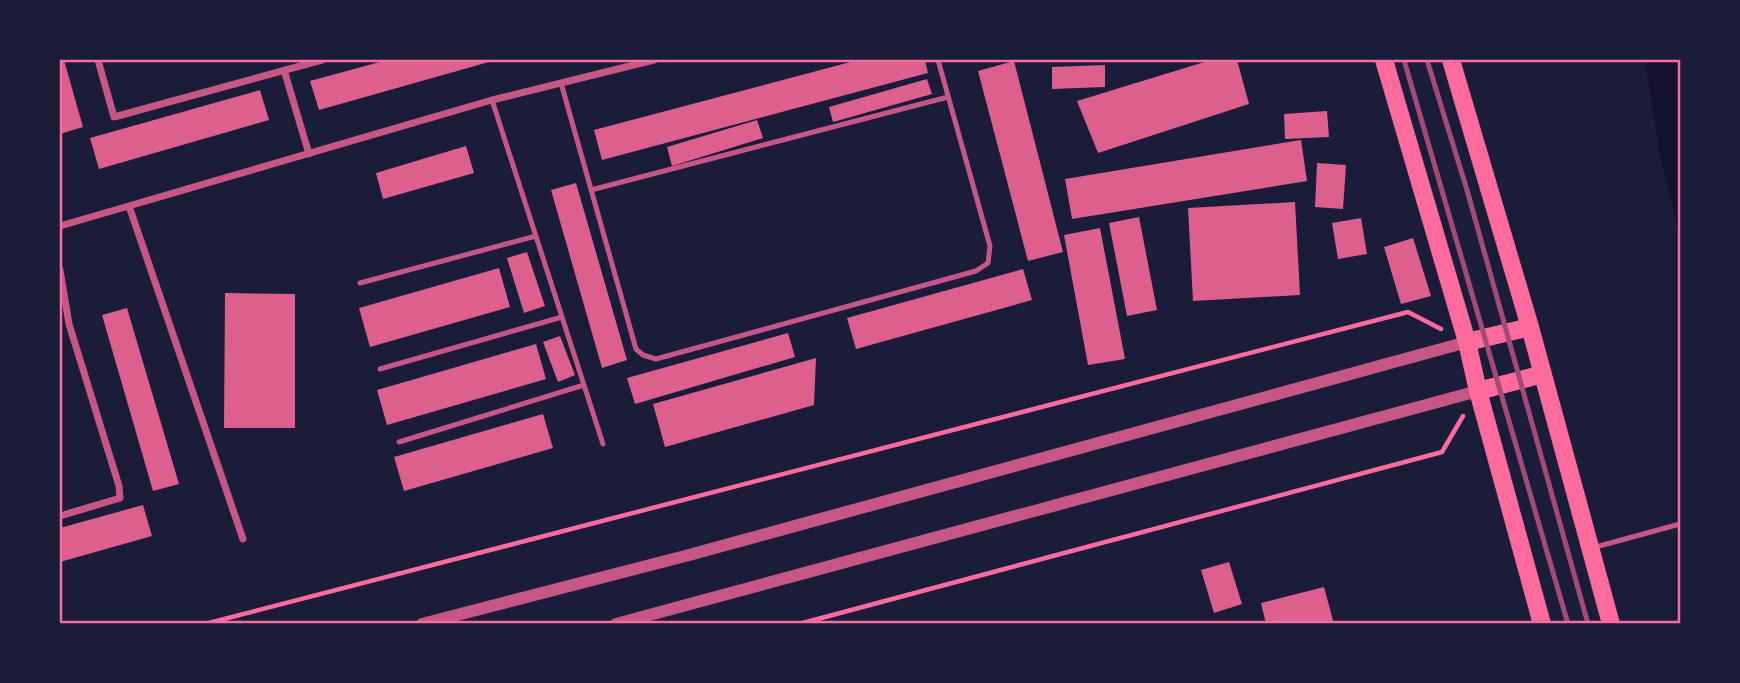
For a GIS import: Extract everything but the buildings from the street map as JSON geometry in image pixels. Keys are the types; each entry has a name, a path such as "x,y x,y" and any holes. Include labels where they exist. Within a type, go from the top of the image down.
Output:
{"main road":[{"path":"1384,60 1466,342 1542,624"},
{"path":"1451,60 1531,327 1611,624"},
{"path":"1466,342 1531,327"},
{"path":"1478,391 1543,374"}],"street":[{"path":"99,60 114,117 322,60"},
{"path":"60,226 492,100 654,60"},
{"path":"284,70 309,154"},
{"path":"129,206 243,539"},
{"path":"60,270 69,324 119,486 120,498 60,516"},
{"path":"60,326 69,324"},
{"path":"422,624 689,555 1466,342"},
{"path":"617,624 1478,391"}],"lane":[{"path":"561,83 636,349 643,355 656,359 976,271 988,263 990,246 938,60"},
{"path":"591,190 948,97"},
{"path":"492,100 603,444"},
{"path":"360,283 536,236"},
{"path":"380,369 562,317"},
{"path":"399,442 584,386"},
{"path":"1591,549 1681,524"}],"path":[{"path":"205,624 1408,313 1466,342"},
{"path":"799,624 1442,452 1478,391"}],"shaded area":[{"path":"1645,60 1680,60 1680,237 1659,149"}],"railway":[{"path":"1404,60 1568,624"},
{"path":"1427,60 1467,190 1588,624"}]}
